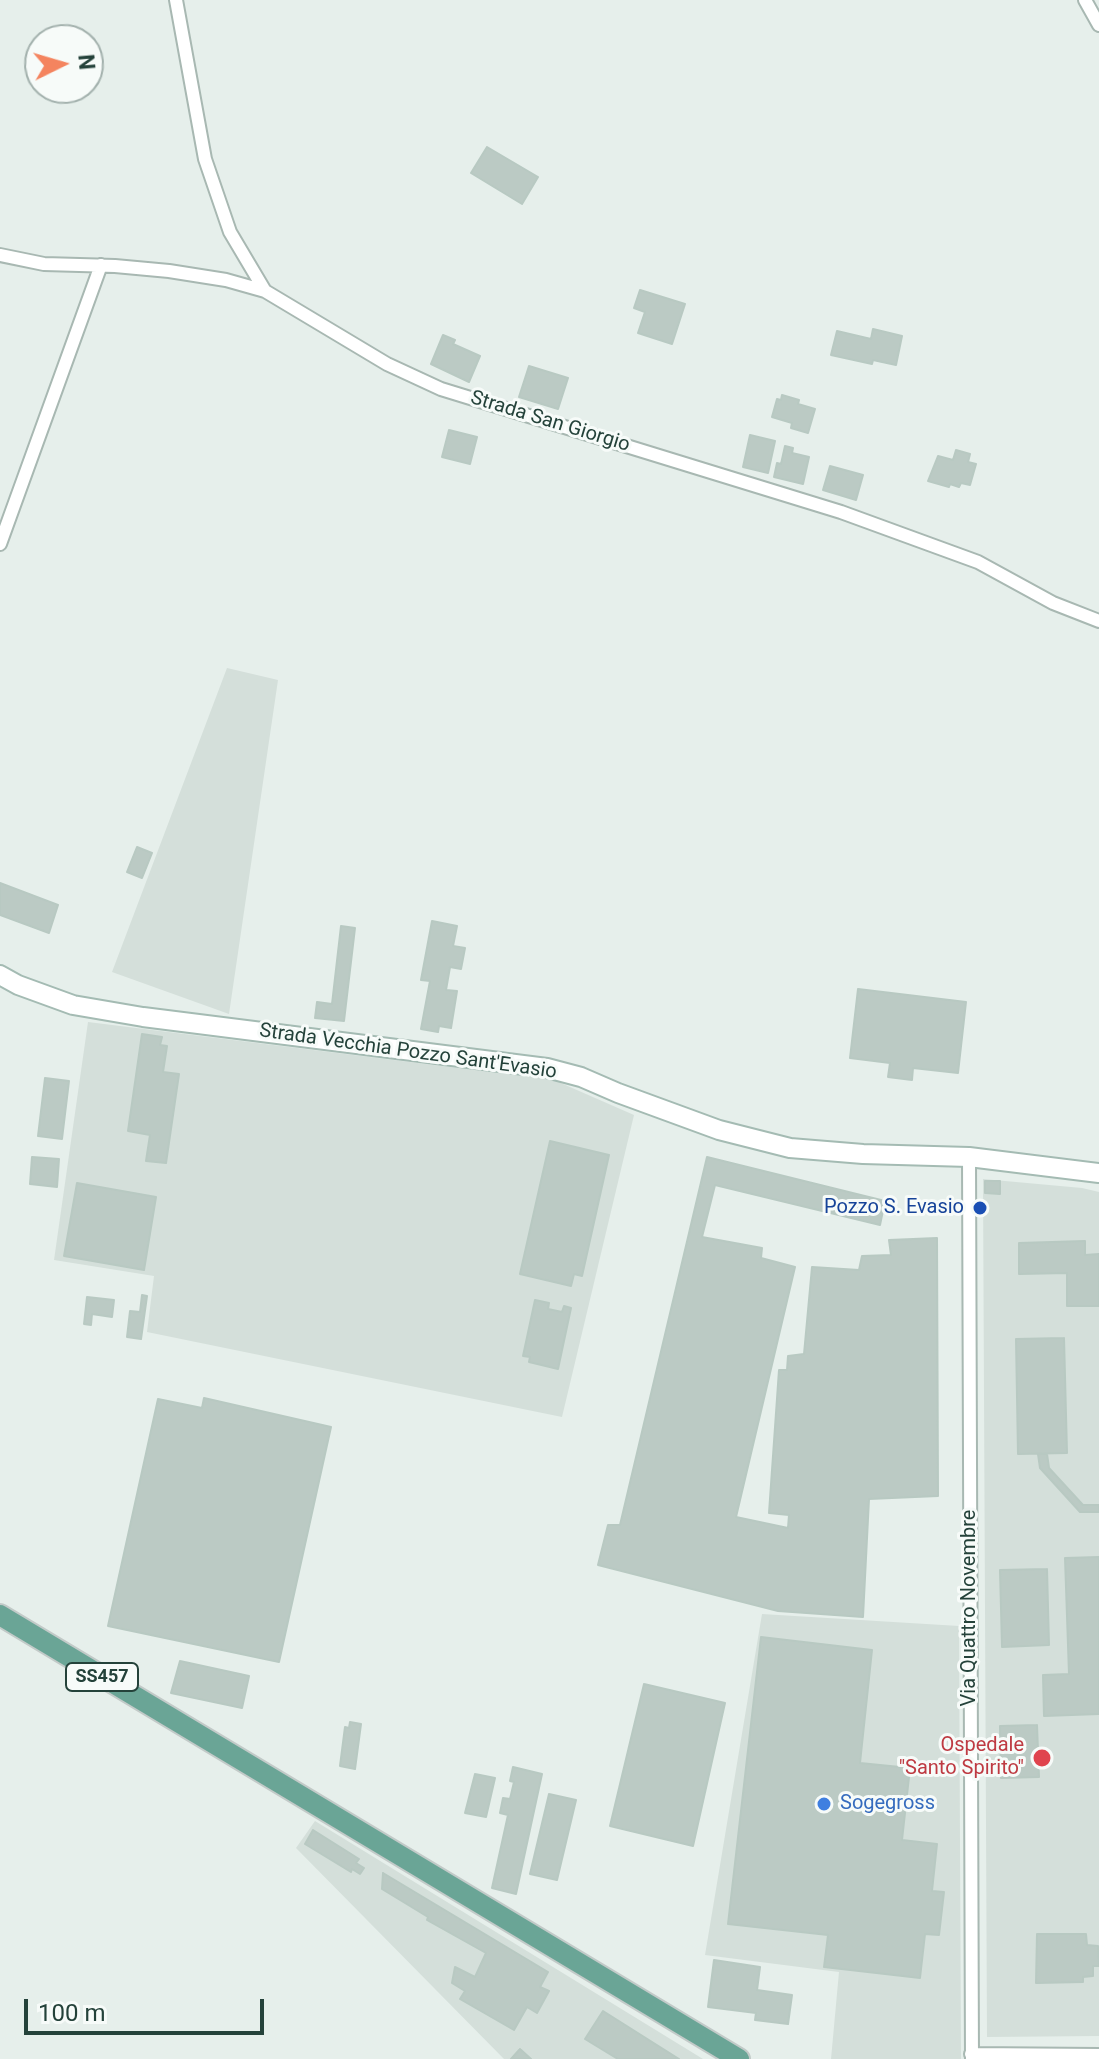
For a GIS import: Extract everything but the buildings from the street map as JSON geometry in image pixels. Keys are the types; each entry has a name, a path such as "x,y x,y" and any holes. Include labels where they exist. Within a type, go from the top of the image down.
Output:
{"main road":[{"name":"SS457","path":"0,1615 739,2059"}],"street":[{"path":"176,0 205,159 230,232 265,291"},
{"path":"1085,0 1099,25"},
{"name":"Strada San Giorgio","path":"0,255 44,264 115,266 226,280 265,291 387,364 441,389 841,512 978,562 1053,603 1099,621"},
{"path":"0,544 101,265"},
{"name":"Strada Vecchia Pozzo Sant'Evasio","path":"0,975 18,985 73,1005 143,1017 547,1068 581,1077 719,1130 790,1148 969,1157 1099,1173"},
{"name":"Via Quattro Novembre","path":"969,1157 972,2056"},
{"path":"972,2056 1099,2055"}],"shaded area":[{"path":"227,668 278,680 229,1014 112,972"},
{"path":"88,1022 554,1080 634,1115 562,1417 147,1332 154,1276 54,1260"},
{"name":"Ospedale \"Santo Spirito\"","path":"983,1179 1099,1192 1099,2036 987,2037"},
{"path":"762,1614 959,1626 961,2059 831,2059 839,1972 705,1955"},
{"path":"315,1821 703,2059 504,2059 296,1848"}],"place":[{"name":"Pozzo S. Evasio","path":"980,1208"},
{"name":"Ospedale \"Santo Spirito\"","path":"1042,1758"},
{"name":"Sogegross","path":"824,1804"}]}
